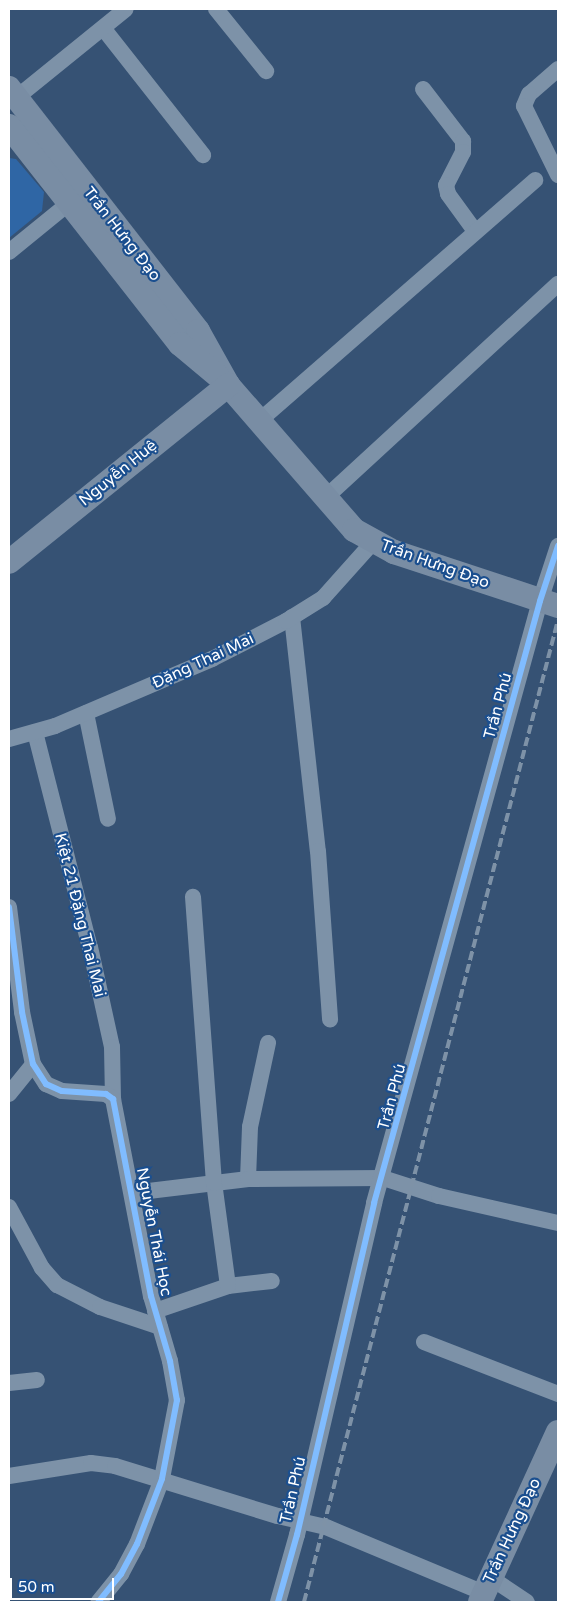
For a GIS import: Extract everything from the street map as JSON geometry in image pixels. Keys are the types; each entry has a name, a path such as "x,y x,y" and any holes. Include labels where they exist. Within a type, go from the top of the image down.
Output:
{"street":[{"path":"12,93 103,28 126,9"},
{"path":"216,9 266,71"},
{"path":"103,28 203,155"},
{"path":"558,68 529,94 524,106 558,175"},
{"path":"423,89 463,141 463,152 446,185 448,194 475,231"},
{"name":"Trần Hưng Đạo","path":"12,93 198,331 228,384 324,499 354,530 373,542 549,604"},
{"name":"Trần Hưng Đạo","path":"9,126 180,344 228,384"},
{"path":"258,422 535,180"},
{"path":"9,252 69,203"},
{"path":"324,499 558,284"},
{"name":"Nguyễn Huệ","path":"9,562 228,384"},
{"name":"Đặng Thai Mai","path":"9,739 35,732 86,713 212,659 292,617 323,598 373,542"},
{"name":"Trần Phú","path":"278,1602 300,1521 374,1203 384,1178 549,604 558,546"},
{"path":"292,617 318,851 330,1020"},
{"path":"86,713 108,819"},
{"name":"Kiệt 21 Đặng Thai Mai","path":"35,732 90,947 112,1047 113,1099"},
{"path":"193,898 214,1183 228,1286"},
{"path":"9,907 22,1012 33,1064 46,1084 62,1091 106,1094 113,1099"},
{"path":"248,1179 250,1127 268,1043"},
{"path":"9,1094 33,1064"},
{"name":"Nguyễn Thái Học","path":"98,1602 121,1574 137,1544 162,1479 177,1400 155,1310 113,1099"},
{"path":"132,1193 248,1179 384,1178 439,1196 558,1223"},
{"path":"9,1207 42,1268 62,1289 100,1307 160,1328"},
{"path":"155,1310 228,1286 272,1281"},
{"path":"424,1342 558,1394"},
{"path":"9,1383 37,1380"},
{"name":"Trần Hưng Đạo","path":"485,1591 558,1432"},
{"path":"9,1476 91,1463 162,1479 300,1521 326,1527 485,1591 526,1602"}],"shaded area":[{"path":"9,158 16,159 44,192 42,211 9,238"}],"railway":[{"path":"304,1602 558,620"}],"cycle path":[{"path":"278,1602 297,1535 374,1203 540,601 558,546"},
{"path":"9,907 22,1012 33,1064 46,1084 62,1091 106,1094 113,1099 151,1296 170,1361 177,1400 162,1479 137,1544 121,1574 98,1602"}]}
